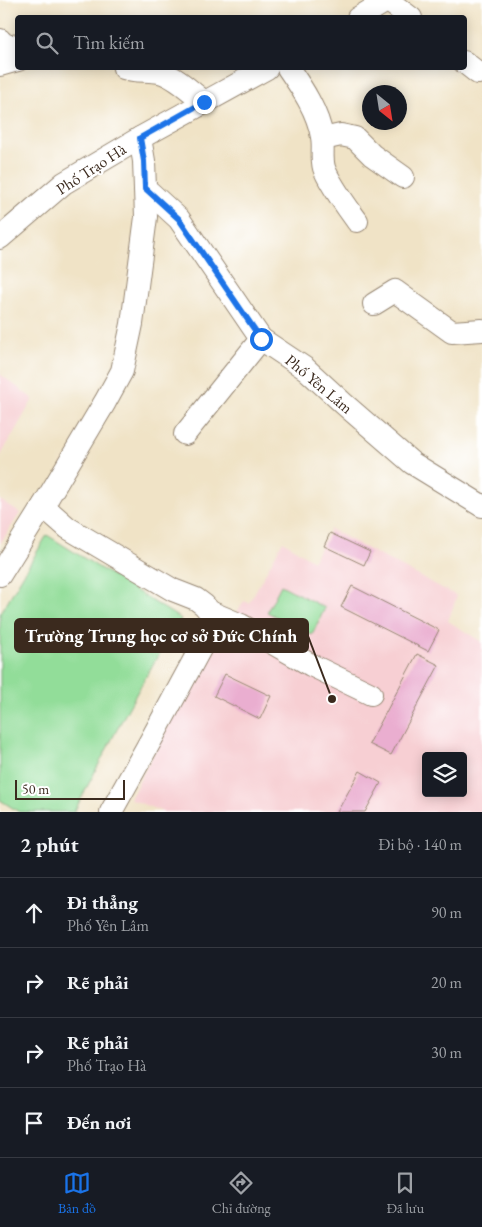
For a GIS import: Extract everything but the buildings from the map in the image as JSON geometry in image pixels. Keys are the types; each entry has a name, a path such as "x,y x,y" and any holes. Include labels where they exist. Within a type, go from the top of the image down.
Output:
{"street":[{"path":"363,15 388,0 407,15"},
{"path":"0,40 9,46 15,45"},
{"path":"0,65 15,61"},
{"path":"131,70 159,72 170,77 204,102"},
{"name":"Phố Trạo Hà","path":"0,238 64,183 140,138 263,70"},
{"path":"289,70 317,118 323,139 322,155 324,169 357,221"},
{"path":"323,139 340,135 355,138 372,155 403,177"},
{"path":"0,575 122,371 132,324 146,218 144,161 140,138"},
{"name":"Phố Yên Lâm","path":"145,188 179,219 261,339 306,369 412,464 482,506"},
{"path":"374,304 395,291 452,332 482,330"},
{"path":"185,434 261,339"},
{"path":"43,506 68,528 173,590 196,600 210,612 241,625 311,665 371,694"},
{"path":"111,812 206,638 210,623 210,612"}],"shaded area":[{"path":"0,374 33,399 0,457"},
{"path":"0,500 20,513 0,544"},
{"path":"330,529 457,596 448,621 482,642 482,812 163,812 130,799 216,634 222,636 244,601 249,603 283,541 313,561"}],"green space":[{"path":"47,535 181,619 112,738 74,812 19,812 0,800 0,614"},
{"path":"281,585 325,608 312,635 267,612"}],"place":[{"name":"Trường Trung học cơ sở Đức Chính","path":"332,699"}],"route":[{"path":"204,102 140,138 144,161 145,188 179,219 261,339"}]}
